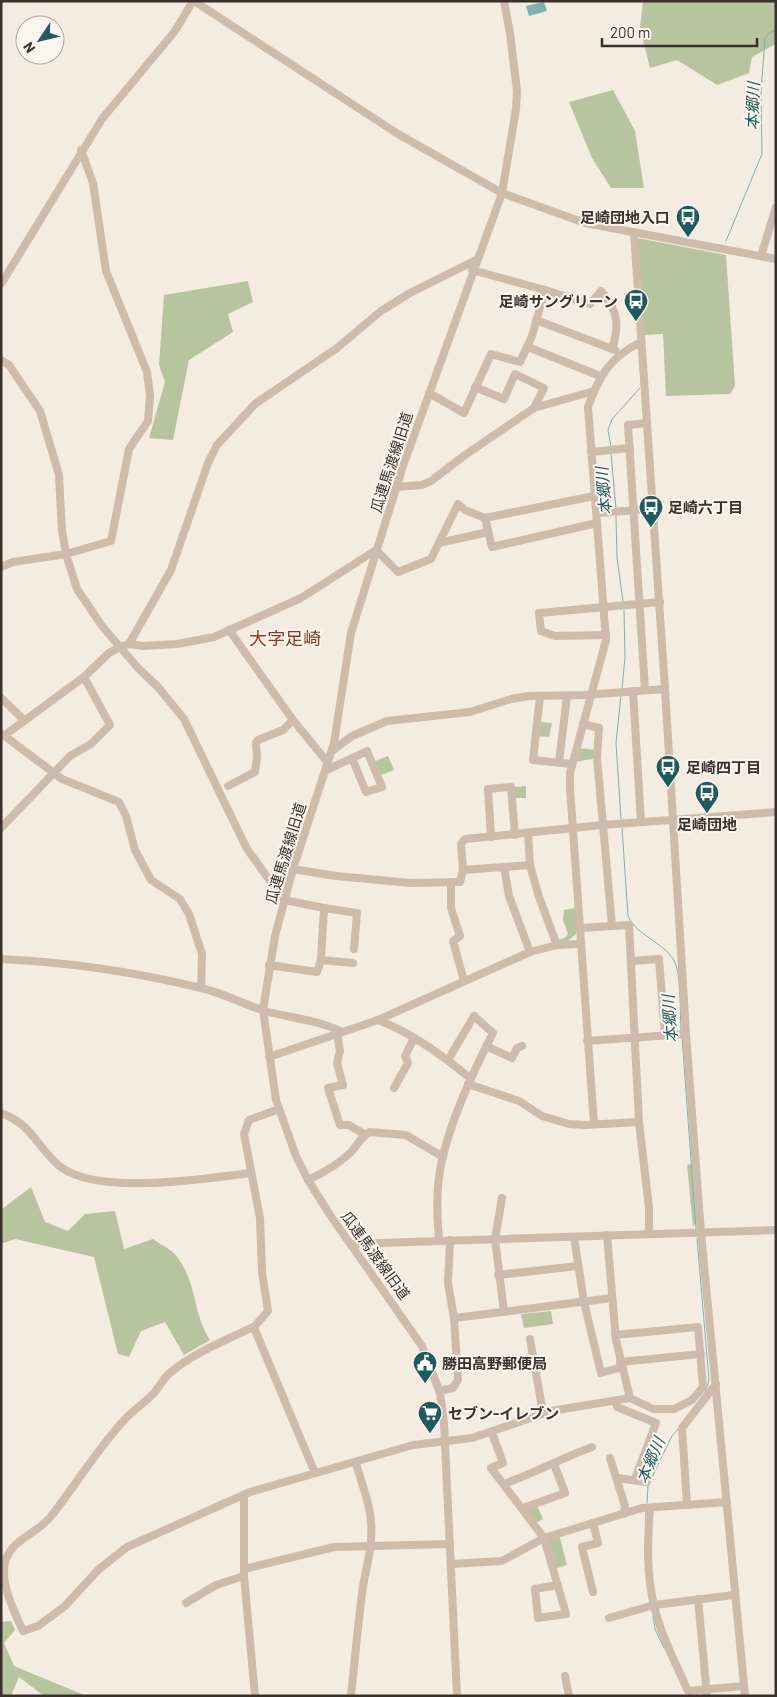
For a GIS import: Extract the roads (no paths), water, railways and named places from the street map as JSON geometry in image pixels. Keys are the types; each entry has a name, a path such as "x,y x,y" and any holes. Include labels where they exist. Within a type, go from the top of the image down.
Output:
{"street":[{"path":"1,284 81,150 126,88 175,31 194,1 398,134 502,193 566,218 776,259"},
{"name":"瓜連馬渡線旧道","path":"457,1696 445,1442 439,1391 431,1366 418,1339 308,1180 296,1156 279,1109 268,1057 264,1010 269,965 293,869 332,751 351,633 396,487 472,270 502,193 517,91 510,32 504,1"},
{"path":"1,567 13,562 66,554 112,541 129,449 148,421 150,394 147,372 106,271 92,184 81,150"},
{"path":"761,256 776,207"},
{"path":"634,232 673,819 682,1034 701,1233 710,1388 727,1502 734,1595 745,1696"},
{"path":"130,644 171,570 205,472 217,445 255,404 337,348 380,310 476,260"},
{"path":"472,270 590,304 601,291 611,302 618,329 612,349"},
{"path":"475,387 504,399 528,347 545,290"},
{"path":"536,320 622,352"},
{"path":"594,1124 580,944 570,773 592,695 606,634 588,408 600,376 622,352 640,342"},
{"path":"528,347 600,376"},
{"path":"429,393 464,413 491,354 520,362"},
{"path":"1,360 9,365 40,411 59,475 66,554 77,589 86,606 184,719 247,849 285,900 357,913 354,949"},
{"path":"515,374 544,388 534,408"},
{"path":"396,487 422,485 431,481 465,455 534,408 594,391"},
{"path":"646,690 628,425 647,423"},
{"path":"591,452 630,448"},
{"path":"202,988 202,954 189,914 180,899 150,880 135,850 126,816 119,802 75,786 54,774 3,734 84,676 109,653 120,647 130,644 143,646 202,641 301,598 376,550 398,572 432,559 458,504 465,510 485,518 594,496"},
{"path":"596,513 653,508"},
{"path":"485,518 492,547 597,523"},
{"path":"439,543 488,532"},
{"path":"606,634 555,636 541,631 539,612 660,602"},
{"path":"229,630 328,766 367,751 382,787 366,792 352,758"},
{"path":"1,828 70,756 91,744 110,726 84,676"},
{"path":"332,751 352,736 387,721 470,712 511,699 665,689"},
{"path":"630,692 641,822"},
{"path":"540,696 534,760 572,764"},
{"path":"559,762 567,696"},
{"path":"1,698 24,720"},
{"path":"228,786 255,772 256,743 258,740 283,730 293,720"},
{"path":"583,724 599,728 597,758 612,926"},
{"path":"492,837 488,789 511,787 514,834"},
{"path":"293,869 336,876 411,883 451,882 462,880 461,844 465,839 603,825 776,812"},
{"path":"528,834 530,864 539,897 556,945"},
{"path":"463,870 530,864"},
{"path":"504,867 509,896 530,952"},
{"path":"451,882 451,908 460,936 453,941 464,981"},
{"path":"269,965 317,972 321,960 324,908"},
{"path":"580,928 629,925 639,1122 649,1208 649,1234"},
{"path":"268,1057 378,1020 530,952 556,945 580,944"},
{"path":"1,959 38,960 116,970 202,988 235,998 264,1010 340,1033"},
{"path":"631,961 659,959 665,1035"},
{"path":"321,960 353,963"},
{"path":"439,1241 438,1187 443,1157 469,1081 493,1033 474,1016 448,1060"},
{"path":"378,1020 398,1028 448,1060 469,1081 519,1101 542,1116 569,1124 639,1122"},
{"path":"340,1033 340,1051 337,1063 343,1085 328,1088 340,1125 349,1125 364,1134 380,1131 406,1135 443,1157"},
{"path":"587,1041 682,1034"},
{"path":"394,1088 408,1063 405,1056 414,1038"},
{"path":"486,1046 512,1058 517,1048 522,1046"},
{"path":"279,1109 246,1123 244,1134 260,1218 262,1272 268,1311 255,1326 184,1362 170,1373 153,1394 126,1418 104,1444 52,1516 42,1526 12,1546 3,1570 5,1584 23,1631 38,1626 65,1606 93,1575 127,1547 250,1492 356,1463 413,1445 445,1442 492,1432 543,1414 630,1398 653,1409 674,1409 710,1388"},
{"path":"1,1113 22,1123 60,1166 71,1173 86,1178 139,1183 190,1181 250,1173"},
{"path":"308,1180 327,1170 351,1152 364,1134"},
{"path":"502,1198 495,1239 504,1312"},
{"path":"352,1244 776,1230"},
{"path":"607,1235 615,1335 630,1398"},
{"path":"574,1237 584,1302 601,1373 621,1365 701,1354"},
{"path":"439,1391 453,1388 458,1380 454,1318 448,1283 450,1240"},
{"path":"498,1274 578,1266"},
{"path":"454,1318 612,1298"},
{"path":"255,1326 315,1473"},
{"path":"615,1335 698,1327 701,1354 710,1388 682,1428 687,1505"},
{"path":"530,1339 543,1414"},
{"path":"616,1402 617,1407 656,1423 635,1478"},
{"path":"492,1432 504,1463 491,1468 544,1538 558,1586 566,1614 538,1618 535,1589 558,1586"},
{"path":"504,1484 554,1464 569,1455 592,1447"},
{"path":"610,1458 626,1506 624,1514"},
{"path":"351,1696 355,1642 361,1616 363,1586 372,1547 371,1520 356,1463"},
{"path":"522,1508 565,1493 554,1464"},
{"path":"617,1478 635,1478 647,1482"},
{"path":"244,1496 244,1572 255,1696"},
{"path":"451,1564 502,1560 544,1538 646,1508 727,1502"},
{"path":"646,1508 646,1550 651,1606 688,1691 707,1693 744,1686"},
{"path":"593,1523 598,1543 582,1547 593,1592"},
{"path":"186,1603 216,1585 244,1572 334,1547 450,1544"},
{"path":"609,1618 651,1606 734,1595"},
{"path":"698,1599 707,1693"},
{"path":"565,1676 569,1696"}],"water":[{"path":"544,2 547,11 529,16 526,6"}],"waterway":[{"name":"本郷川","path":"726,241 762,154 761,91 765,39 768,34 776,30"},
{"name":"本郷川","path":"611,447 608,430 612,419 640,388"},
{"name":"本郷川","path":"611,453 616,509"},
{"name":"本郷川","path":"616,516 617,558 623,601"},
{"name":"本郷川","path":"622,689 625,657 624,610"},
{"name":"本郷川","path":"621,695 616,743 621,819"},
{"name":"本郷川","path":"622,828 628,916 638,929 660,945 672,957 676,965 680,988 681,1031"},
{"name":"本郷川","path":"682,1037 696,1228"},
{"name":"本郷川","path":"697,1238 709,1380 705,1393"},
{"name":"本郷川","path":"650,1481 672,1436 679,1428"},
{"name":"本郷川","path":"647,1503 648,1485"},
{"name":"本郷川","path":"645,1558 646,1512"},
{"name":"本郷川","path":"653,1616 655,1629 664,1648"}],"place":[{"name":"足崎団地入口","path":"688,238"},
{"name":"足崎サングリーン","path":"636,322"},
{"name":"足崎六丁目","path":"651,528"},
{"name":"足崎四丁目","path":"668,788"},
{"name":"足崎団地","path":"707,814"},
{"name":"勝田高野郵便局","path":"425,1384"},
{"name":"セブン-イレブン","path":"430,1434"}],"district":[{"name":"大字足崎","path":"285,638"}]}
